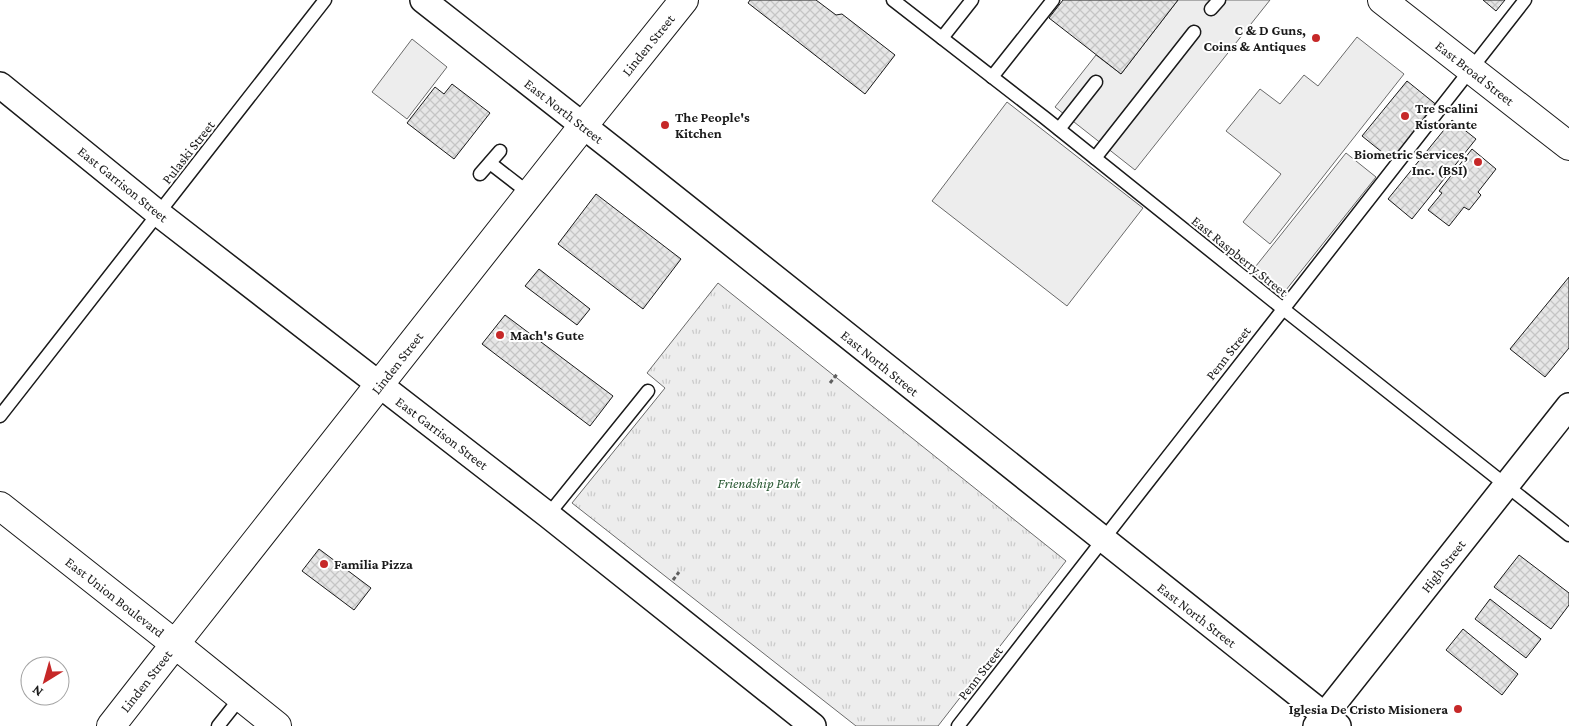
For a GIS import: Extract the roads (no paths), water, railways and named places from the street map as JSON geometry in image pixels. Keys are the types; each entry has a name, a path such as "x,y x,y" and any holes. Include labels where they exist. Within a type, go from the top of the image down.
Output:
{"main road":[{"name":"Linden Street","path":"111,726 684,0"},
{"name":"East Broad Street","path":"1382,0 1569,146"},
{"name":"East Union Boulevard","path":"0,506 277,726"}],"street":[{"name":"East North Street","path":"422,0 1103,540 1326,722"},
{"name":"East Garrison Street","path":"0,85 159,214 548,514 813,726"},
{"name":"High Street","path":"1326,722 1569,406"}],"lane":[{"name":"Pulaski Street","path":"0,416 325,0"},
{"name":"East Raspberry Street","path":"893,0 1096,158 1569,535"},
{"path":"942,38 972,0"},
{"path":"992,77 1053,0"},
{"name":"Penn Street","path":"958,726 1524,0"},
{"path":"1096,158 1194,32"},
{"path":"1059,129 1096,82"},
{"path":"480,174 500,151"},
{"path":"490,163 530,194"},
{"path":"548,514 648,392"},
{"path":"218,726 241,697"}],"place":[{"name":"C & D Guns, Coins & Antiques","path":"1316,38"},
{"name":"Tre Scalini Ristorante","path":"1405,116"},
{"name":"The People's Kitchen","path":"665,125"},
{"name":"Biometric Services, Inc. (BSI)","path":"1478,162"},
{"name":"Mach's Gute","path":"500,335"},
{"name":"Familia Pizza","path":"324,564"},
{"name":"Iglesia De Cristo Misionera","path":"1458,709"}],"park label":[{"name":"Friendship Park","path":"759,483"}]}
